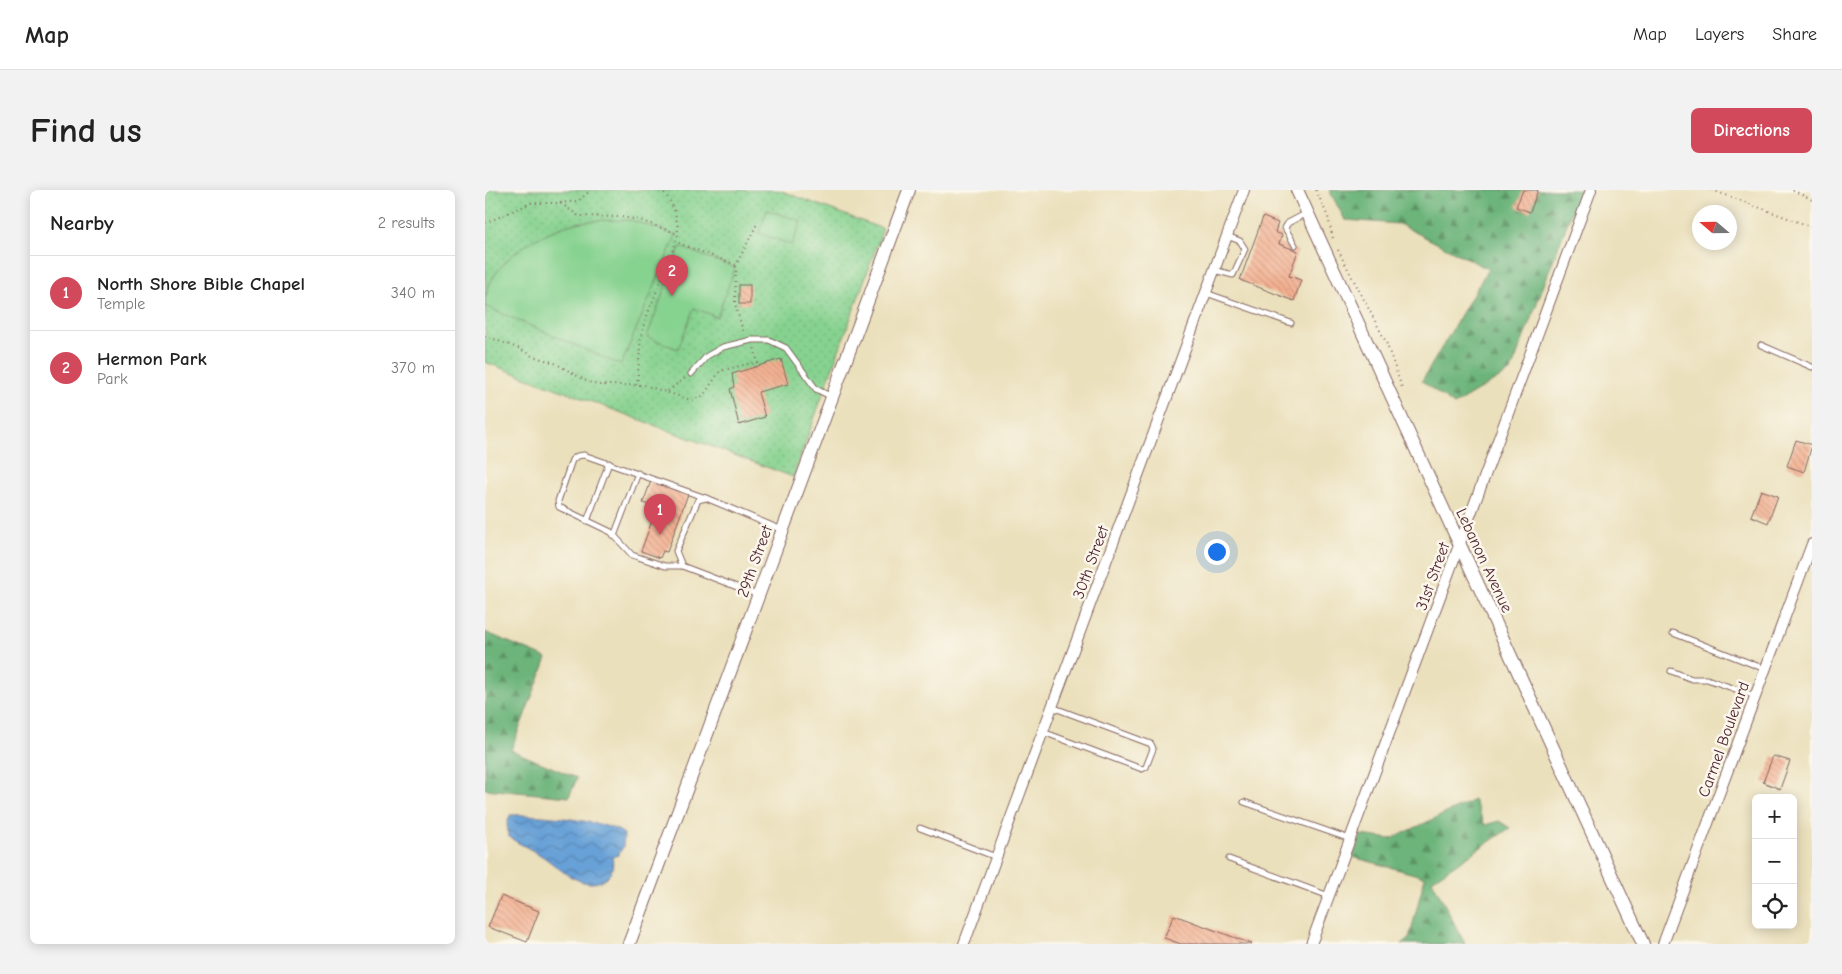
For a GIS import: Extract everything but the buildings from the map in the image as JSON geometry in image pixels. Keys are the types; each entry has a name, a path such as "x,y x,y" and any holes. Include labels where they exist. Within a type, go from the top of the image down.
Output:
{"street":[{"name":"29th Street","path":"629,944 909,190"},
{"name":"30th Street","path":"964,944 1245,190"},
{"name":"Lebanon Avenue","path":"1297,190 1643,944"},
{"name":"31st Street","path":"1311,944 1591,190"},
{"name":"Carmel Boulevard","path":"1663,944 1812,544"}],"lane":[{"path":"1295,245 1285,228 1287,223 1307,212"},
{"path":"1215,270 1233,274 1245,249 1240,241 1227,236"},
{"path":"1206,293 1291,323"},
{"path":"691,374 707,356 723,347 749,340 769,340 786,348 816,389 832,398"},
{"path":"1761,345 1812,367"},
{"path":"759,595 682,566 665,566 632,555 614,536 601,526 559,507 558,501 572,460 577,456 584,455 609,463 706,498 783,530"},
{"path":"587,521 609,463"},
{"path":"614,536 638,473"},
{"path":"682,566 676,551 693,508 698,500 706,498"},
{"path":"1673,633 1765,670"},
{"path":"1671,671 1692,679 1707,679 1755,696"},
{"path":"1043,732 1142,770 1146,767 1153,749 1151,744 1052,707"},
{"path":"1244,802 1349,839"},
{"path":"920,828 996,857"},
{"path":"1229,858 1329,896"}],"path":[{"path":"485,223 531,203 578,201 591,190"},
{"path":"637,385 641,336 645,321 678,234 677,221 669,199 659,190"},
{"path":"1316,190 1328,217 1334,242"},
{"path":"1711,190 1812,227"},
{"path":"1793,190 1812,200"},
{"path":"560,203 579,216 621,217 640,220 678,234"},
{"path":"485,336 518,348 532,356 555,363 588,382 600,385 637,385 668,391 691,400 703,396 721,371 758,363 735,304 736,265 757,224"},
{"path":"676,242 736,265"},
{"path":"1338,250 1386,342 1402,386 1401,396"},
{"path":"668,391 691,374"}],"green space":[{"path":"485,190 779,190 883,229 793,477 485,362"},
{"path":"1329,190 1580,190 1511,371 1454,405 1422,381 1488,269 1399,224 1345,220"},
{"path":"767,210 801,221 792,245 759,233"},
{"path":"631,220 676,235 621,365 485,306 487,291 503,264 529,243 543,235 579,222"},
{"path":"680,247 735,268 717,317 694,308 678,349 647,337"},
{"path":"485,632 547,658 511,750 577,778 569,797 485,789"},
{"path":"1474,800 1485,825 1499,821 1510,828 1432,880 1465,944 1401,944 1409,939 1425,877 1353,857 1361,835 1391,839"}],"water":[{"path":"510,815 552,817 602,825 624,834 623,847 618,855 612,857 612,869 606,878 598,882 589,883 581,881 573,878 542,856 509,837 507,824"}],"place":[{"name":"Hermon Park","path":"672,296"},
{"name":"North Shore Bible Chapel","path":"660,535"}]}
